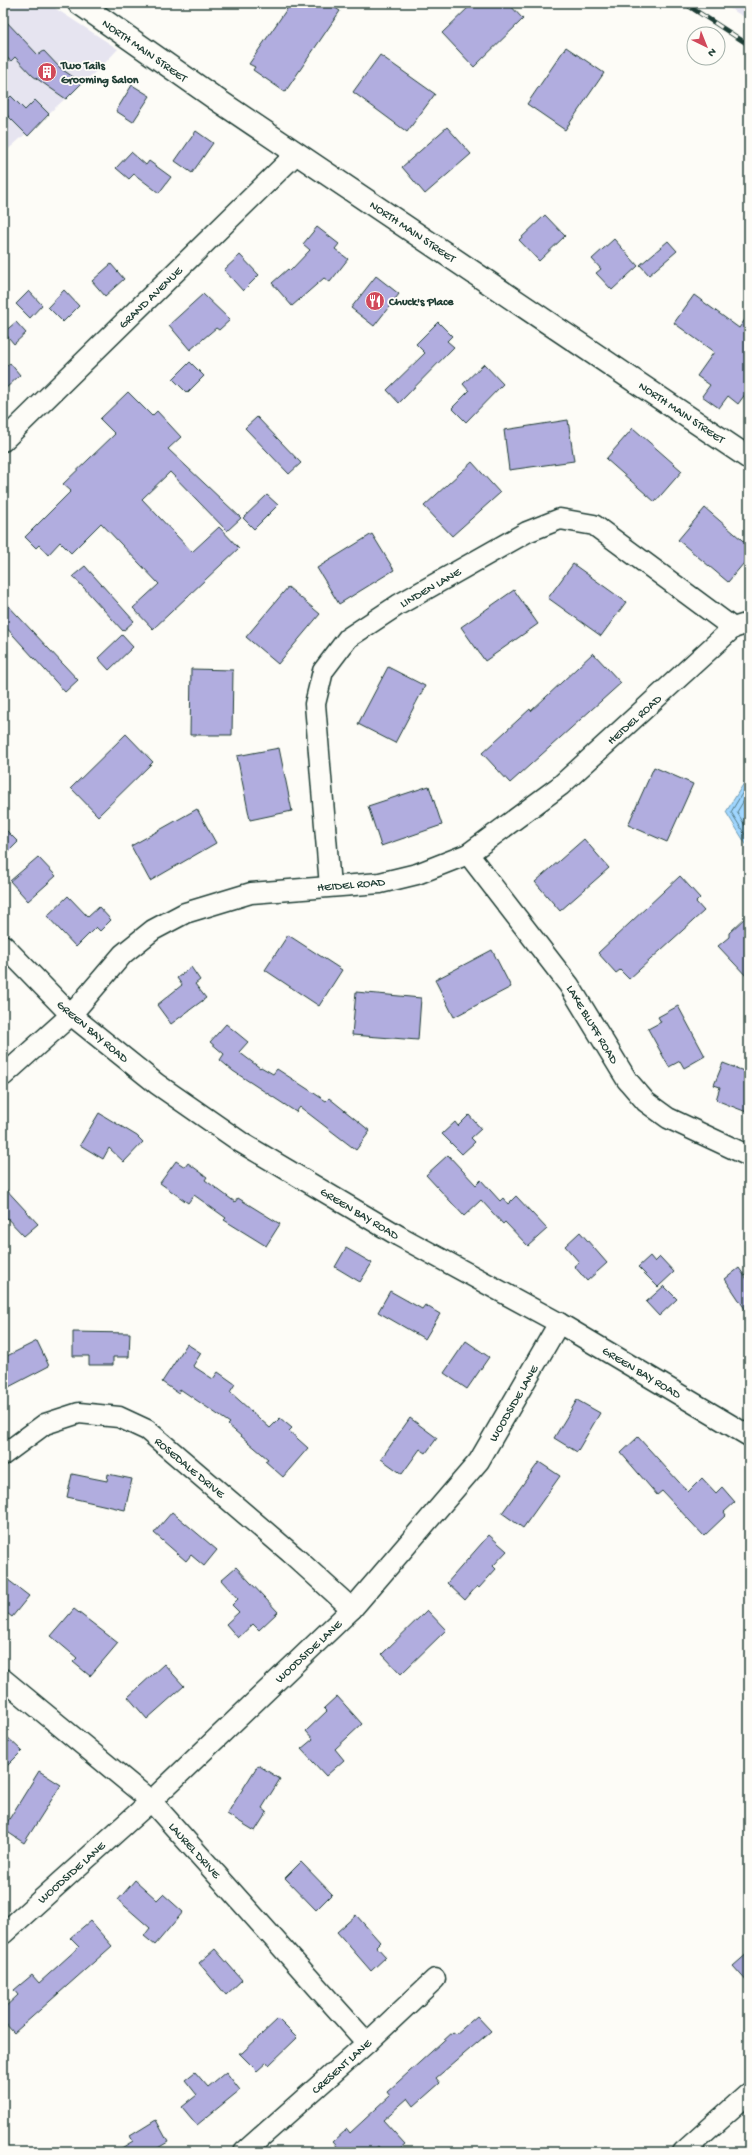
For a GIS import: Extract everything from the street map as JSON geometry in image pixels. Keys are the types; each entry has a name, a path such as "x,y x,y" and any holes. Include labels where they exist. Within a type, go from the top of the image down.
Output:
{"main road":[{"name":"NORTH MAIN STREET","path":"79,3 210,95 749,458"}],"street":[{"name":"GRAND AVENUE","path":"3,441 297,154"},
{"name":"LINDEN LANE","path":"330,886 315,704 322,671 348,638 398,605 527,532 560,519 594,525 741,626"},
{"name":"HEIDEL ROAD","path":"3,1076 71,1015 123,954 153,930 185,913 251,893 380,883 417,874 468,854 560,786 741,626"},
{"name":"LAKE BLUFF ROAD","path":"468,854 570,985 627,1080 646,1102 668,1118 749,1156"},
{"name":"GREEN BAY ROAD","path":"3,945 71,1015 157,1084 242,1143 399,1236 560,1323 749,1436"},
{"name":"WOODSIDE LANE","path":"3,1934 151,1801 352,1609 479,1461 560,1323"},
{"name":"ROSEDALE DRIVE","path":"3,1455 45,1424 79,1414 119,1417 147,1430 294,1556 352,1609"},
{"name":"LAUREL DRIVE","path":"3,1679 151,1801 367,2043"},
{"name":"CRESENT LANE","path":"244,2152 367,2043 436,1978"},
{"path":"683,2152 749,2093"}],"shaded area":[{"path":"3,3 47,3 118,49 102,66 3,154"},
{"path":"721,3 749,3 749,20"}],"water":[{"path":"749,775 749,849 726,812"}],"building":[{"path":"291,3 328,3 340,11 285,92 253,70 255,67 249,64"},
{"path":"473,3 508,3 523,19 474,67 442,33"},
{"path":"3,18 38,55 44,51 60,68 82,83 66,99 33,76 15,57 11,61 3,55"},
{"path":"566,47 604,73 565,130 527,104"},
{"path":"380,55 435,94 407,132 353,92"},
{"path":"132,85 150,96 133,122 116,111"},
{"path":"11,96 25,110 35,100 49,114 28,136 3,111 3,104"},
{"path":"447,127 471,154 425,194 402,167"},
{"path":"196,131 213,143 192,173 175,161"},
{"path":"131,152 146,165 149,161 171,177 159,193 134,174 129,179 116,168"},
{"path":"545,215 565,236 539,261 519,240"},
{"path":"317,227 339,244 335,249 348,259 330,282 324,278 292,306 272,283 288,269 290,271 310,250 303,244"},
{"path":"614,239 638,266 612,290 596,273 601,269 592,259"},
{"path":"668,241 677,251 649,275 640,265"},
{"path":"240,255 259,275 243,291 224,270"},
{"path":"111,264 124,279 105,296 92,281"},
{"name":"Chuck's Place","path":"376,276 399,294 374,326 351,308"},
{"path":"64,290 79,306 63,322 48,307"},
{"path":"29,291 42,305 30,318 16,304"},
{"path":"203,294 230,320 219,330 216,328 190,350 169,325"},
{"path":"694,295 739,328 749,314 749,389 738,404 728,396 719,408 702,396 710,385 697,376 714,352 674,323"},
{"path":"16,322 26,333 14,344 4,332"},
{"path":"438,322 452,336 447,341 454,347 399,403 387,390 425,353 416,344"},
{"path":"190,362 204,376 187,393 173,379"},
{"path":"10,363 20,375 3,391 3,369"},
{"path":"484,364 503,384 466,422 452,408 469,391 463,384"},
{"path":"128,392 152,416 157,411 181,437 168,449 241,518 227,531 170,472 142,499 192,552 219,527 239,548 153,629 133,608 159,584 101,523 71,553 60,542 48,555 39,545 36,548 25,537 71,491 63,484 115,434 100,419"},
{"path":"257,417 301,463 289,474 245,428"},
{"path":"568,420 574,461 509,470 504,430"},
{"path":"633,428 682,471 655,502 606,459"},
{"path":"472,462 500,493 452,536 424,506"},
{"path":"267,495 278,505 254,529 243,518"},
{"path":"705,508 749,546 749,557 728,582 678,540"},
{"path":"372,534 394,570 339,604 317,568"},
{"path":"573,564 626,602 601,636 548,598"},
{"path":"85,566 134,621 123,631 73,576"},
{"path":"288,587 320,614 278,664 246,637"},
{"path":"514,590 538,624 485,661 461,627"},
{"path":"3,600 78,680 65,692 3,624"},
{"path":"122,635 133,647 109,670 98,658"},
{"path":"593,653 621,683 510,783 482,753 530,709 531,711"},
{"path":"388,667 425,686 395,743 358,724"},
{"path":"191,669 233,670 232,735 190,735"},
{"path":"126,734 153,762 98,816 71,788"},
{"path":"279,748 292,811 250,820 237,756"},
{"path":"654,767 693,784 667,842 628,825"},
{"path":"429,786 442,825 381,846 368,806"},
{"path":"197,809 216,843 150,881 131,846"},
{"path":"3,827 18,842 3,857"},
{"path":"584,839 609,868 560,911 535,882"},
{"path":"38,857 56,876 28,901 10,881"},
{"path":"680,876 700,898 696,902 704,911 629,979 620,970 616,973 598,953"},
{"path":"68,896 88,917 99,907 111,920 100,931 96,927 76,947 47,916"},
{"path":"749,914 749,979 718,946 729,937 729,933"},
{"path":"288,935 342,970 319,1006 265,970"},
{"path":"492,950 511,987 454,1017 435,980"},
{"path":"191,967 200,980 195,984 206,998 171,1024 157,1005 182,985 177,978"},
{"path":"356,992 421,998 418,1040 352,1035"},
{"path":"678,1006 705,1056 684,1068 680,1061 669,1067 648,1029 661,1022 658,1017"},
{"path":"226,1024 248,1042 239,1052 260,1068 261,1067 273,1074 277,1069 326,1101 329,1098 370,1131 356,1150 300,1107 296,1112 233,1071 220,1060 224,1054 210,1042"},
{"path":"723,1063 749,1073 749,1113 716,1100 720,1087 714,1085"},
{"path":"99,1113 137,1136 143,1142 124,1162 109,1148 103,1159 80,1145"},
{"path":"469,1115 481,1129 471,1138 475,1142 462,1154 442,1134 455,1122 458,1126"},
{"path":"448,1155 476,1185 481,1180 500,1201 503,1198 508,1204 516,1196 547,1229 528,1246 505,1222 503,1224 481,1200 464,1216 426,1175"},
{"path":"176,1161 185,1167 188,1163 207,1177 205,1180 235,1202 238,1198 280,1224 266,1246 224,1220 226,1218 194,1195 188,1203 160,1183"},
{"path":"3,1186 38,1224 24,1236 3,1214"},
{"path":"580,1232 607,1263 587,1281 574,1266 579,1262 565,1246"},
{"path":"346,1248 372,1263 360,1282 335,1267"},
{"path":"650,1256 655,1262 660,1257 674,1272 658,1287 638,1267"},
{"path":"739,1268 749,1282 749,1315 725,1279"},
{"path":"664,1286 677,1299 659,1316 646,1302"},
{"path":"390,1291 422,1309 425,1305 440,1314 425,1339 378,1312"},
{"path":"73,1332 130,1333 129,1357 113,1357 113,1365 89,1365 89,1356 73,1356"},
{"path":"37,1341 49,1366 3,1390 3,1358"},
{"path":"466,1341 489,1357 467,1389 444,1373"},
{"path":"187,1344 201,1353 193,1366 213,1379 218,1372 235,1384 230,1392 270,1428 280,1418 292,1428 289,1431 308,1448 283,1477 265,1461 268,1459 228,1425 230,1423 180,1389 178,1393 162,1382"},
{"path":"577,1400 600,1413 577,1452 554,1438"},
{"path":"410,1418 437,1438 426,1453 420,1449 402,1474 381,1459"},
{"path":"638,1437 688,1492 702,1478 716,1493 722,1487 735,1502 724,1512 726,1515 704,1536 662,1491 657,1495 621,1453"},
{"path":"539,1462 560,1476 523,1528 502,1513"},
{"path":"72,1474 107,1481 108,1474 132,1479 125,1510 67,1497"},
{"path":"172,1512 217,1550 204,1566 191,1555 186,1561 154,1533"},
{"path":"489,1535 507,1551 493,1566 496,1569 479,1588 477,1586 465,1600 447,1583"},
{"path":"236,1567 278,1612 259,1630 253,1624 238,1638 226,1624 239,1612 232,1605 238,1599 221,1580"},
{"path":"3,1576 29,1596 12,1617 3,1610"},
{"path":"74,1609 118,1643 90,1676 73,1662 77,1658 51,1636"},
{"path":"427,1610 446,1630 401,1674 382,1654"},
{"path":"164,1664 184,1686 147,1719 128,1697"},
{"path":"337,1696 362,1724 335,1749 344,1760 326,1776 301,1749 313,1739 306,1731 327,1711 324,1708"},
{"path":"3,1733 22,1751 3,1770"},
{"path":"258,1765 280,1779 262,1808 267,1812 255,1831 227,1814"},
{"path":"39,1771 61,1785 24,1843 3,1829"},
{"path":"301,1862 332,1894 316,1910 285,1878"},
{"path":"135,1880 157,1900 163,1894 183,1912 155,1945 144,1936 150,1928 118,1900"},
{"path":"356,1915 380,1942 376,1946 386,1957 371,1971 337,1932"},
{"path":"90,1921 112,1946 14,2033 3,2021 3,2009 18,1995 14,1990 32,1975 39,1983 79,1947 70,1938"},
{"path":"215,1949 242,1980 226,1995 199,1963"},
{"path":"749,1952 749,1984 733,1966"},
{"path":"477,2016 491,2031 436,2078 440,2083 414,2106 408,2098 383,2120 405,2144 396,2152 384,2152 378,2146 371,2152 342,2152 333,2142 347,2129 350,2133 390,2096 387,2092 453,2032 456,2034"},
{"path":"278,2019 297,2038 269,2065 267,2062 257,2071 239,2053 242,2053"},
{"path":"195,2072 208,2087 226,2072 240,2090 197,2125 182,2107 197,2095 185,2080"},
{"path":"156,2120 168,2142 151,2152 115,2152 133,2141 130,2136"}],"railway":[{"path":"684,3 749,45"}],"place":[{"name":"Two Tails Grooming Salon","path":"47,72"},
{"name":"Chuck's Place","path":"375,301"}]}
